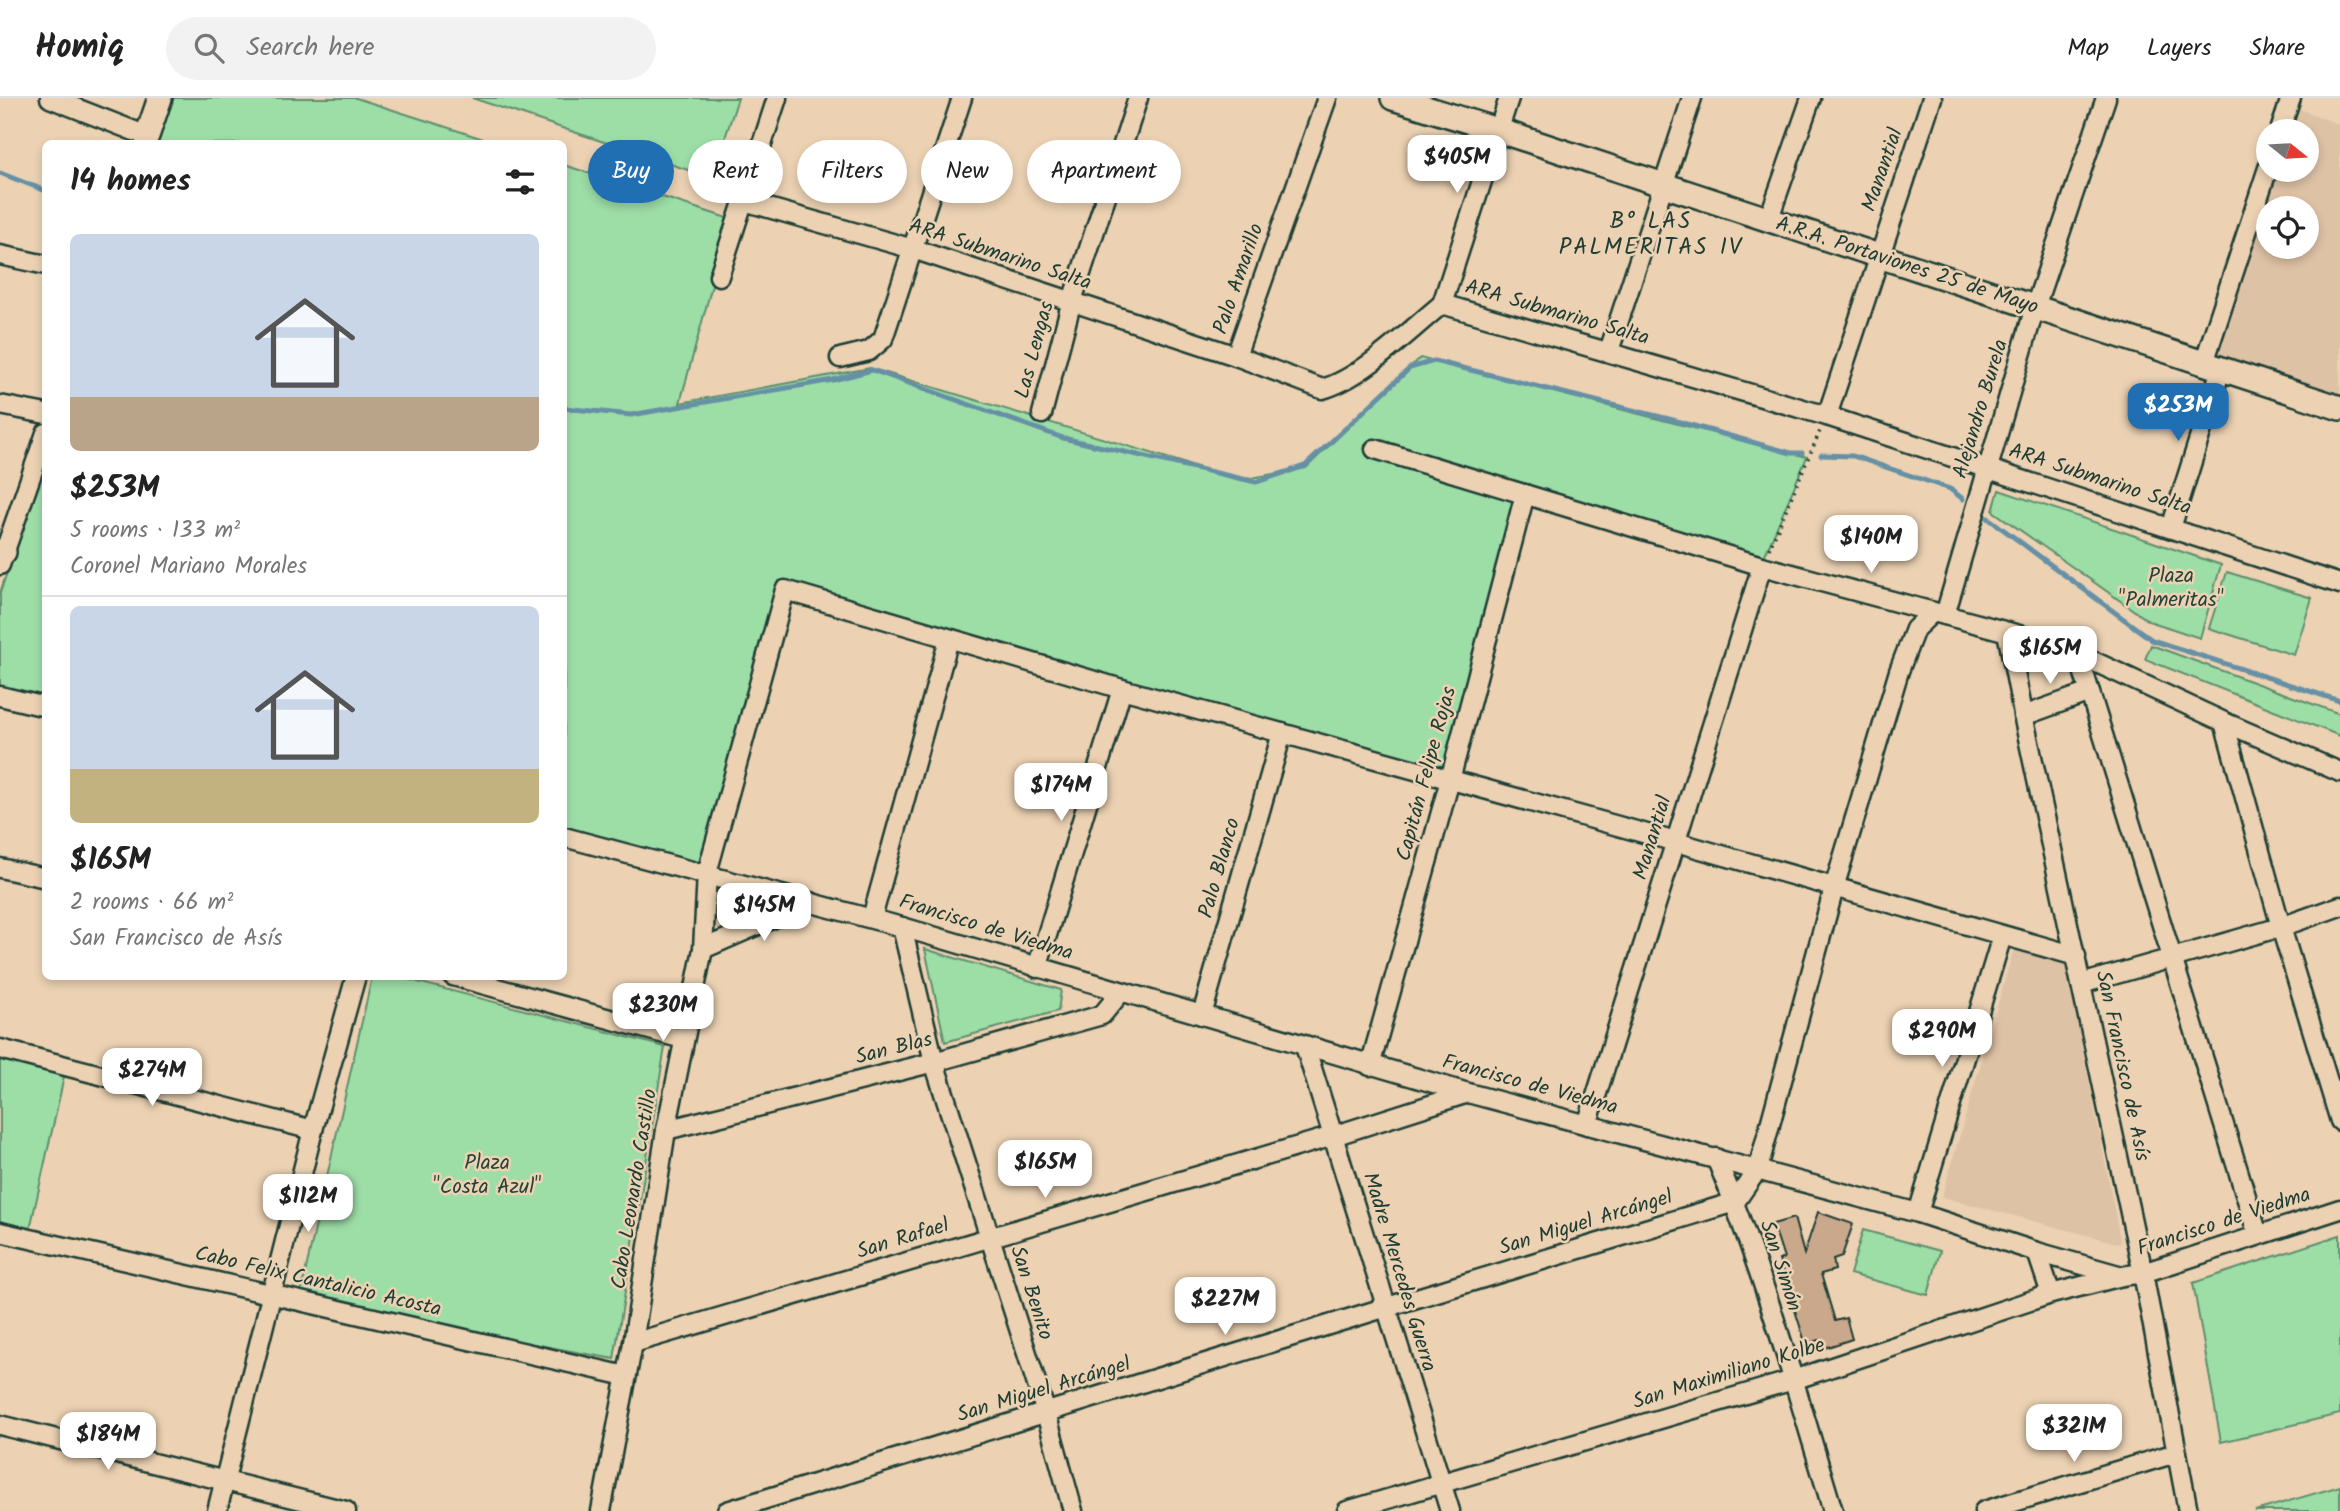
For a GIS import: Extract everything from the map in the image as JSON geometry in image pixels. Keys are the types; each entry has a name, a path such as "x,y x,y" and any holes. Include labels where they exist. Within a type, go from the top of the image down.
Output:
{"street":[{"path":"50,98 146,140 160,98"},
{"path":"764,140 777,98"},
{"path":"840,358 869,351 883,339 962,98"},
{"name":"Las Lengas","path":"1041,414 1071,303 1138,98"},
{"name":"Palo Amarillo","path":"1236,356 1327,98"},
{"name":"A.R.A. Portaviones 25 de Mayo","path":"1393,98 2340,408"},
{"path":"1442,304 1509,98"},
{"path":"1609,351 1692,98"},
{"path":"1768,221 1811,98"},
{"name":"Manantial","path":"1826,416 1931,98"},
{"name":"Alejandro Burela","path":"1939,613 2035,307 2106,98"},
{"path":"2284,119 2291,98"},
{"path":"2171,528 2212,366 2264,182"},
{"path":"719,276 743,203"},
{"name":"ARA Submarino Salta","path":"751,203 913,249 1236,356 1322,389 1335,386 1357,373 1442,304 1826,416 2340,584"},
{"path":"0,255 42,264"},
{"path":"0,405 42,413"},
{"path":"1,556 42,444"},
{"path":"1375,449 1762,566 1939,613 2078,654 2340,772"},
{"name":"Capitán Felipe Rojas","path":"1370,1066 1450,780 1525,494"},
{"name":"Manantial","path":"1587,1125 1762,566"},
{"name":"Cabo Leonardo Castillo","path":"601,1511 633,1343 666,1130 703,949 707,873 785,590 949,639"},
{"path":"1735,1202 1758,1169 1834,888 1899,671 1915,629 1939,613"},
{"name":"San Francisco de Asís","path":"2007,632 2143,1273 2188,1511"},
{"path":"872,918 949,639 2076,956"},
{"path":"2078,654 2258,1235"},
{"path":"1037,968 1122,689"},
{"path":"2023,716 2090,692"},
{"path":"0,696 42,706"},
{"path":"2224,722 2281,927 2340,1121"},
{"name":"Palo Blanco","path":"1202,1015 1282,733"},
{"name":"Francisco de Viedma","path":"567,838 902,926 1370,1066 1919,1213 2037,1252 2122,1276 2143,1273 2340,1209"},
{"path":"0,868 42,877"},
{"path":"703,949 811,902"},
{"path":"2081,984 2281,927 2340,906"},
{"name":"San Benito","path":"902,926 934,1062 1046,1413 1073,1511"},
{"path":"1919,1213 2002,936"},
{"path":"217,1511 313,1130 355,980"},
{"path":"468,980 683,1039"},
{"name":"San Blas","path":"666,1130 934,1062 1102,1015 1121,992"},
{"name":"Madre Mercedes Guerra","path":"1305,1046 1450,1511"},
{"path":"0,1049 313,1130"},
{"name":"San Rafael","path":"633,1343 1333,1136 1468,1093"},
{"name":"San Simón","path":"1716,1158 1735,1202 1833,1511"},
{"name":"San Miguel Arcángel","path":"727,1511 1735,1202"},
{"name":"Cabo Felix Cantalicio Acosta","path":"0,1232 626,1376"},
{"path":"2037,1252 2051,1294"},
{"name":"San Maximiliano Kolbe","path":"1347,1511 1793,1380 2051,1294 2122,1276"},
{"path":"0,1425 346,1511"},
{"path":"1984,1511 2176,1453"}],"path":[{"path":"1762,566 1826,416"}],"shaded area":[{"path":"2295,107 2340,125 2340,406 2205,361 2256,218 2256,259 2319,259 2319,196 2264,196 2269,182 2319,182 2319,119 2290,119"},
{"path":"2014,948 2066,963 2121,1244 1942,1197"}],"green space":[{"path":"169,98 356,98 487,140 154,140"},
{"path":"472,98 738,98 724,140 688,140 688,170 674,165 674,140 598,140"},
{"path":"567,166 588,173 588,203 674,203 674,201 730,219 680,403 870,368 1240,480 1306,468 1420,358 1807,457 1761,564 1525,493 1446,773 784,588 706,872 567,836"},
{"path":"42,468 42,701 0,691 0,593"},
{"name":"Plaza \"Palmeritas\"","path":"1999,490 2221,565 2200,638 2149,621 1993,511"},
{"path":"2227,572 2312,598 2294,655 2209,628"},
{"path":"2151,645 2340,714 2340,736 2145,659"},
{"path":"925,949 1061,990 1058,1011 945,1042"},
{"name":"Plaza \"Costa Azul\"","path":"371,980 410,980 665,1047 614,1359 299,1300"},
{"path":"0,1051 66,1068 28,1238 0,1231"},
{"path":"1863,1230 1940,1251 1928,1295 1850,1274"},
{"path":"2340,1235 2340,1414 2221,1442 2193,1283"},
{"path":"2340,1486 2340,1511 2255,1511"}],"building":[{"path":"1818,1212 1853,1224 1842,1256 1833,1259 1835,1270 1821,1274 1835,1321 1846,1318 1852,1339 1822,1349 1819,1340 1806,1345 1779,1260 1784,1258 1773,1224 1794,1218 1804,1254"}],"waterway":[{"path":"0,173 42,189"},
{"path":"567,408 631,415 833,380 872,370 1063,438 1256,482 1305,466 1410,368 1434,361 1669,419 1791,453 1802,453"},
{"path":"1821,455 1853,456 1950,489 1963,499"},
{"path":"1988,518 2152,640 2340,701"}],"district":[{"name":"B° LAS PALMERITAS IV","path":"1651,235"}]}
